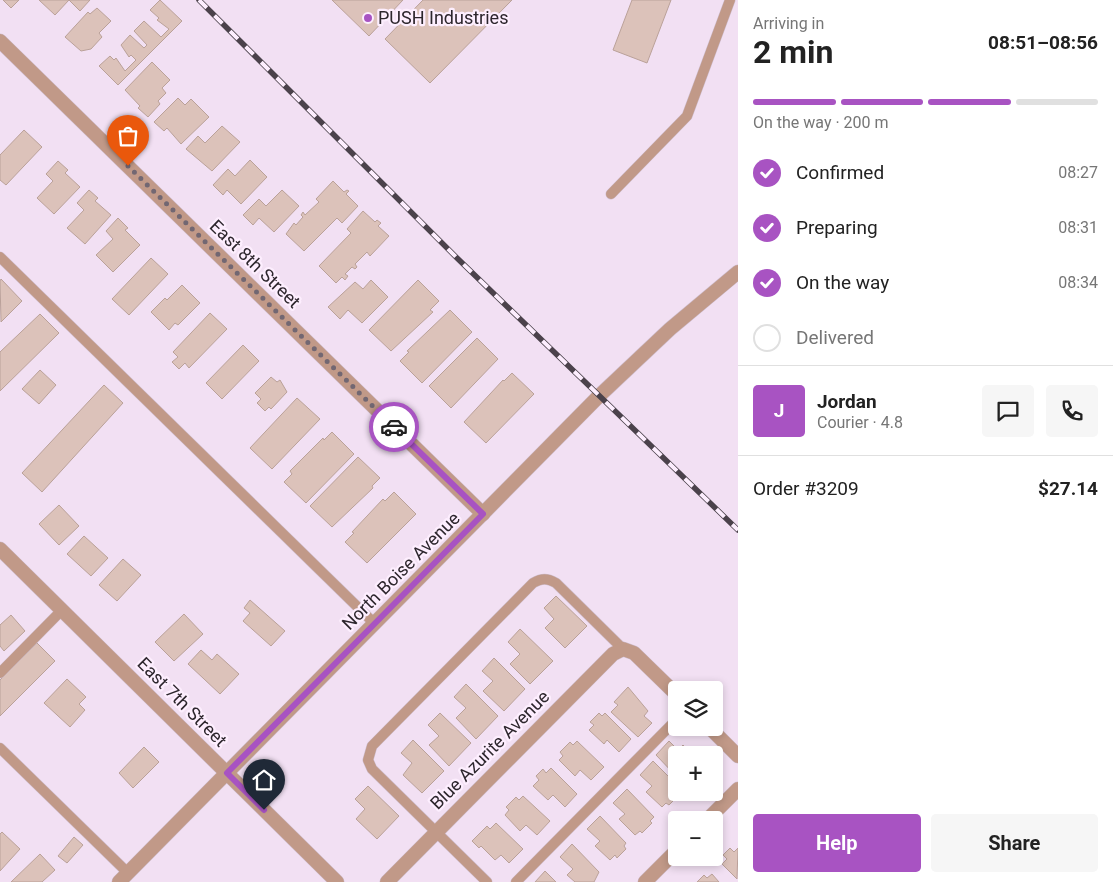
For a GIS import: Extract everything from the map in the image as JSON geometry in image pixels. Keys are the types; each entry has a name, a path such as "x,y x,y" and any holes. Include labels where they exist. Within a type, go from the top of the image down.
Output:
{"street":[{"name":"East 8th Street","path":"0,41 483,514"},
{"name":"North Boise Avenue","path":"123,878 600,395 670,329 738,272"},
{"name":"East 7th Street","path":"0,549 337,882"},
{"path":"623,649 634,653 668,686"},
{"name":"Blue Azurite Avenue","path":"387,882 612,654 623,649"},
{"path":"718,736 738,756"},
{"path":"716,811 738,788"},
{"path":"645,882 668,859"}],"lane":[{"path":"611,194 687,116 730,0"},
{"path":"0,257 374,624"},
{"path":"487,882 372,769 368,760 368,754 372,746 534,583 541,579 549,579 556,583 623,649"},
{"path":"0,672 62,610"},
{"path":"516,882 668,728"},
{"path":"0,748 123,878"}],"building":[{"path":"3,0 19,0 11,8"},
{"path":"39,0 69,0 55,15"},
{"path":"69,0 90,0 80,11"},
{"path":"160,0 182,21 118,85 99,66 110,56 114,60 116,58 125,71 136,60 131,55 129,57 121,45 130,35 144,48 147,45 134,31 144,21 161,37 169,29 157,20 159,18 150,10"},
{"name":"PUSH Industries","path":"332,0 403,0 369,36"},
{"path":"423,0 512,0 430,83 385,39"},
{"path":"632,0 671,0 647,63 613,50"},
{"path":"97,8 111,21 99,33 102,37 91,49 81,51 65,37 88,12 90,14"},
{"path":"152,62 170,80 162,88 166,93 158,101 160,104 148,117 138,108 140,106 125,90"},
{"path":"178,98 185,105 191,99 209,117 181,144 167,128 164,131 154,122"},
{"path":"222,126 240,142 212,171 186,149 198,136 205,143"},
{"path":"24,130 42,147 6,185 0,180 0,155"},
{"path":"250,160 267,177 241,204 227,190 223,195 213,185 228,169 235,176"},
{"path":"58,161 68,170 65,173 80,187 54,214 37,198 53,181 46,174"},
{"path":"333,181 344,192 349,191 346,194 358,206 342,223 337,218 304,251 286,234 294,223 296,225 303,217 301,215 303,212 305,215 319,202 316,199"},
{"path":"89,190 98,198 95,201 111,215 85,244 67,228 84,210 77,203"},
{"path":"282,190 299,206 274,232 259,218 253,225 243,215 259,199 266,206"},
{"path":"363,211 375,222 377,220 381,223 378,226 389,236 370,256 367,252 355,264 357,267 355,269 352,267 345,274 348,276 345,280 342,277 336,283 319,266 351,233 347,229"},
{"path":"118,218 128,228 125,230 140,245 113,272 96,255 113,239 106,231"},
{"path":"151,258 168,274 129,315 112,299"},
{"path":"1,279 22,301 1,322 0,281"},
{"path":"371,280 388,297 362,323 348,310 340,319 328,307 355,282 363,289"},
{"path":"418,280 439,301 430,310 433,312 391,351 369,330"},
{"path":"182,285 200,303 178,325 175,323 169,330 151,312"},
{"path":"450,310 472,332 422,383 400,361 409,352 407,351"},
{"path":"210,313 227,329 189,368 185,363 179,369 172,362 178,357 173,352"},
{"path":"40,314 59,333 0,391 0,352"},
{"path":"477,338 498,359 451,408 429,386"},
{"path":"243,345 259,361 222,399 206,383"},
{"path":"40,370 56,385 39,404 22,389"},
{"path":"512,373 534,394 486,443 464,422 503,380"},
{"path":"271,377 277,382 280,380 287,392 271,409 269,407 265,411 257,403 261,399 255,393"},
{"path":"104,385 123,403 42,492 22,473"},
{"path":"297,398 320,419 272,469 250,448"},
{"path":"332,432 354,454 306,503 284,482 292,474 290,471 323,438 324,440"},
{"path":"358,457 380,478 372,486 373,488 332,527 310,506"},
{"path":"394,492 416,514 367,563 345,542 383,499 385,501"},
{"path":"59,505 79,526 59,545 39,524"},
{"path":"84,536 108,558 91,576 67,554"},
{"path":"123,559 141,575 117,601 99,585"},
{"path":"556,596 587,626 565,648 545,628 554,619 544,608"},
{"path":"250,600 285,631 271,646 243,621 250,613 244,608"},
{"path":"184,614 203,634 174,661 155,642"},
{"path":"11,615 25,631 4,651 0,646 0,625"},
{"path":"520,629 553,661 530,684 510,664 520,654 508,642"},
{"path":"37,643 55,661 0,716 0,680"},
{"path":"201,650 212,660 217,654 239,674 220,694 188,664"},
{"path":"494,658 525,689 504,711 483,691 493,681 482,671"},
{"path":"67,679 86,697 79,704 85,710 70,727 44,703"},
{"path":"466,684 498,716 476,739 456,718 466,708 454,697"},
{"path":"628,687 648,711 644,716 652,723 638,737 611,712 618,705 614,702"},
{"path":"440,713 471,743 449,766 429,745 439,736 428,725"},
{"path":"599,713 602,716 605,713 631,739 619,752 607,740 604,744 589,730 594,725 590,722"},
{"path":"413,740 444,771 422,793 403,775 412,763 401,753"},
{"path":"577,741 604,767 591,780 580,770 575,776 559,760 563,756 560,752 570,742 573,745"},
{"path":"669,741 674,746 668,746 668,768 656,755"},
{"path":"144,747 159,762 133,788 119,773"},
{"path":"653,761 668,776 668,801 673,801 669,805 666,803 662,807 646,792 652,786 640,775"},
{"path":"551,768 577,794 565,807 553,795 548,800 533,786 539,780 536,776 543,769 546,773"},
{"path":"368,786 399,816 377,839 356,819 365,809 355,799"},
{"path":"627,789 654,817 650,821 652,823 642,833 640,831 635,835 619,819 625,814 613,803"},
{"path":"523,796 550,821 537,835 526,825 520,831 505,815 509,810 506,807 516,797 519,800"},
{"path":"600,816 626,843 624,846 626,849 617,858 615,855 610,860 595,846 600,841 587,829"},
{"path":"496,823 523,849 509,863 501,855 495,860 481,846 479,848 472,841 487,826 490,829"},
{"path":"2,832 20,849 0,871 0,834"},
{"path":"74,837 83,845 67,863 58,856"},
{"path":"572,844 599,872 594,882 575,882 567,875 573,869 560,857"},
{"path":"730,848 734,852 738,848 737,879 723,865 727,859 723,855"},
{"path":"40,854 55,870 42,882 11,882"},
{"path":"545,871 556,882 535,882"},
{"path":"712,874 719,882 697,882 704,875 707,878"}],"railway":[{"path":"199,0 457,258 738,530"}],"way so far":[{"path":"128,166 394,427"}],"place":[{"name":"PUSH Industries","path":"368,18"}],"route":[{"path":"264,810 227,773 483,514 394,427"}]}
